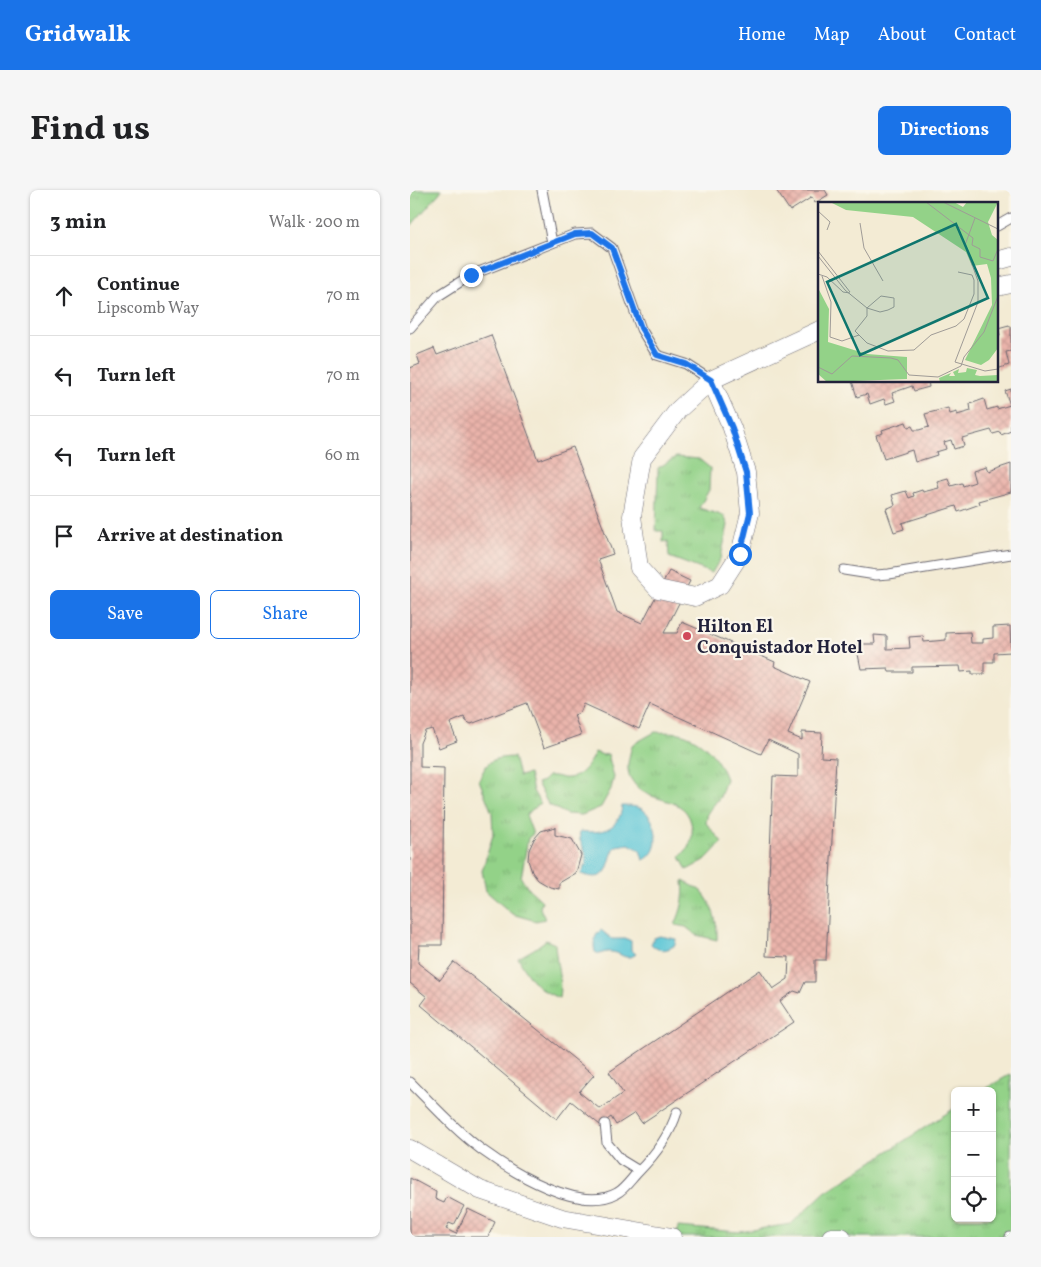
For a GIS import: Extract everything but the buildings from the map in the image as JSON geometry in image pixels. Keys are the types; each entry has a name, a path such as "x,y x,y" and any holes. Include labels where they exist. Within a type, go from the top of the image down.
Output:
{"street":[{"path":"998,261 1011,257"},
{"path":"998,287 1011,284"},
{"path":"711,380 732,428 746,472 750,513 740,554 720,585 695,597 658,589 639,568 632,516 642,458 678,410 711,380 818,331"},
{"path":"410,1149 480,1190 562,1218 672,1237"},
{"path":"831,1237 842,1237"}],"lane":[{"path":"542,190 552,243"},
{"path":"998,225 1011,218"},
{"path":"410,328 438,296 471,275 575,234 592,233 612,248 641,328 657,355 686,364 711,380"},
{"path":"844,570 876,575 889,574 1011,554"},
{"path":"410,1082 481,1149 518,1173 543,1186 577,1198 604,1198 618,1193 650,1160 664,1140 677,1112"},
{"path":"605,1124 607,1143 621,1160 639,1171"}],"green space":[{"path":"410,190 442,190 410,227"},
{"path":"676,457 699,459 710,468 709,490 699,508 724,516 728,525 721,557 712,573 669,557 668,541 663,542 663,531 656,531 658,468"},
{"path":"655,732 680,733 698,741 715,758 726,779 720,797 708,812 706,823 722,842 705,860 687,870 680,857 688,848 692,837 689,817 676,804 640,790 630,778 628,764 632,745"},
{"path":"595,752 603,755 608,754 614,777 611,789 601,807 582,815 566,814 548,804 537,783 543,781 548,776 569,778 579,774 587,766"},
{"path":"514,757 519,776 529,774 533,791 540,803 526,815 533,834 528,838 521,878 529,889 542,901 540,908 545,919 536,921 512,914 486,891 482,871 493,835 492,813 479,780 485,768 492,761"},
{"path":"683,881 701,891 709,901 716,921 717,940 696,935 686,927 675,925 684,893"},
{"path":"546,940 555,944 560,991 559,998 539,987 526,972 518,958"},
{"path":"1011,1074 1011,1237 676,1237 678,1227 739,1232 791,1224 825,1192 951,1111 951,1222 996,1222 996,1087 988,1087"}],"water":[{"path":"622,806 642,809 652,820 656,836 654,850 643,860 640,850 629,844 616,846 603,874 598,877 591,877 581,874 586,864 586,858 579,835 580,831 595,832 608,829 617,820"},
{"path":"601,930 612,939 627,939 631,941 631,950 636,954 627,957 612,952 599,954 595,952 595,940"},
{"path":"660,936 676,939 675,945 666,949 660,949 651,944 654,938"}],"place":[{"name":"Hilton El Conquistador Hotel","path":"687,636"}],"route":[{"path":"471,275 575,234 592,233 612,248 641,328 657,355 686,364 711,380 732,428 746,472 750,513 740,554"}]}
